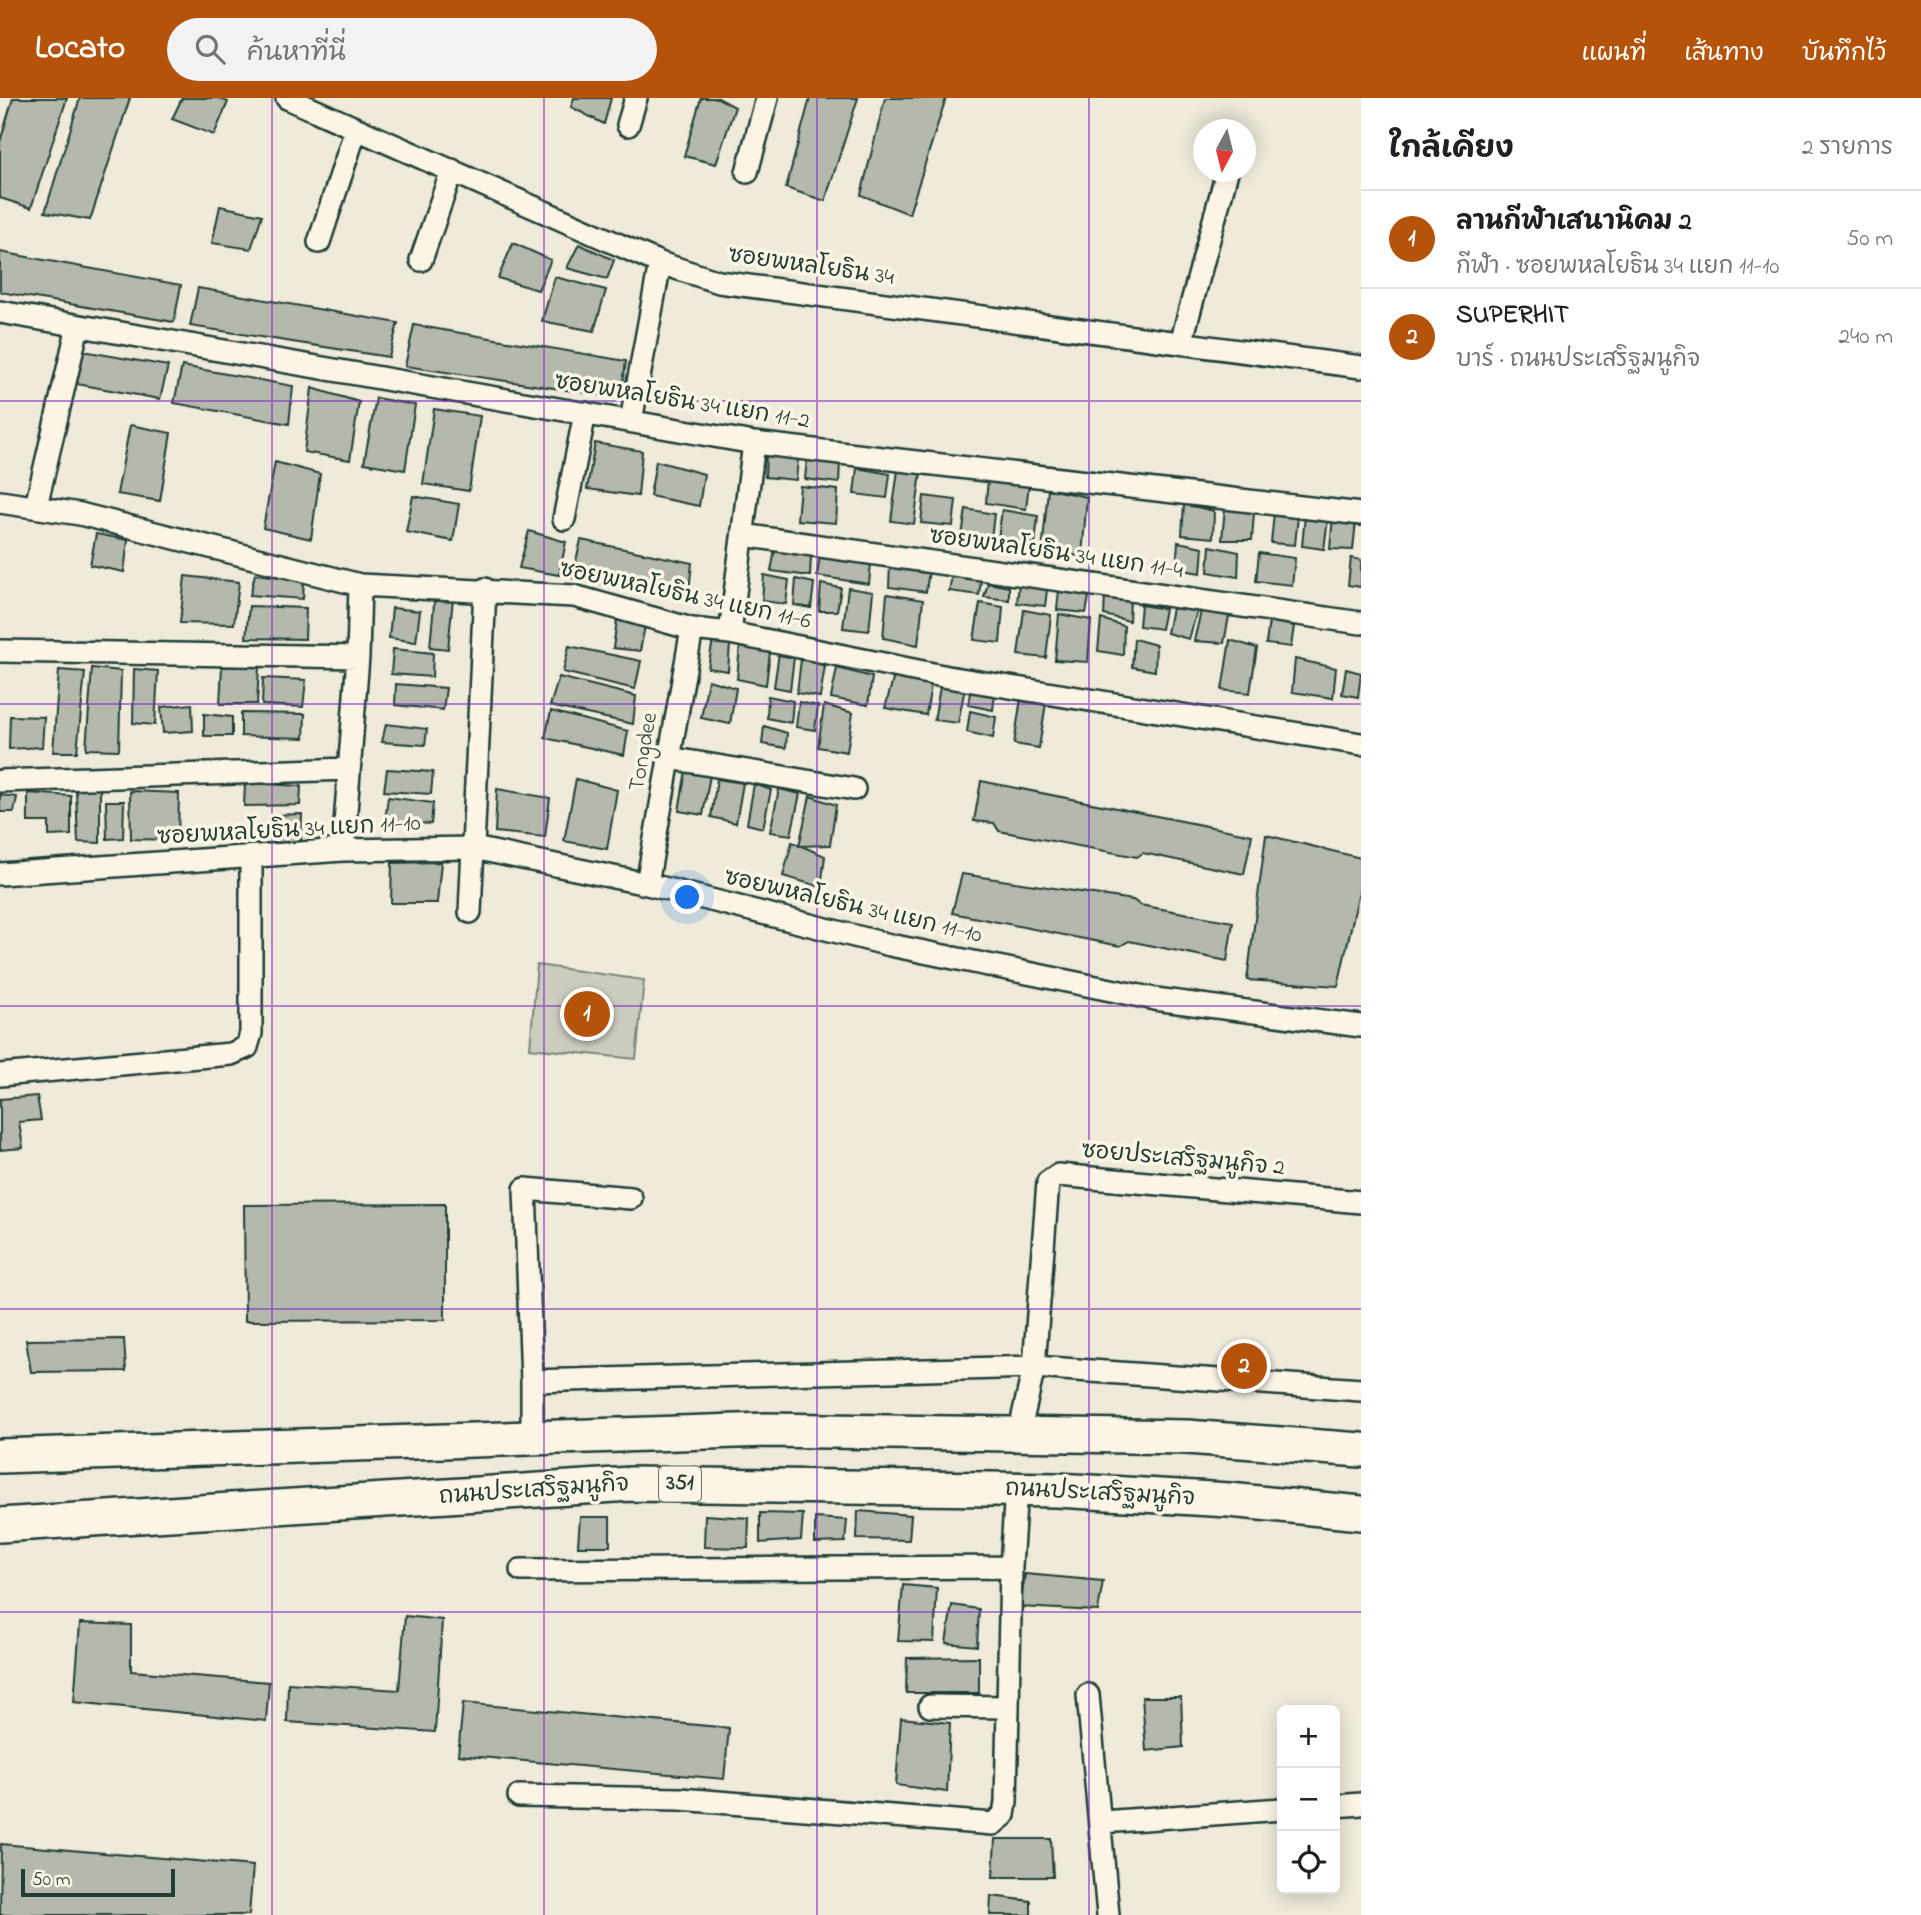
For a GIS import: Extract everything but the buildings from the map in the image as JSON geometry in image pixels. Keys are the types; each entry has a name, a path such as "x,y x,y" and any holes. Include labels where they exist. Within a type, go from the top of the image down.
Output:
{"main road":[{"name":"351","path":"0,1457 767,1430 1187,1437 1361,1450"},
{"name":"ถนนประเสริฐมนูกิจ","path":"0,1525 631,1485 1016,1488 1229,1500 1361,1513"}],"street":[{"name":"ซอยพหลโยธิน 34","path":"287,98 660,263 719,282 1361,367"},
{"path":"628,124 636,98"},
{"path":"747,172 767,98"},
{"path":"319,242 356,129"},
{"path":"421,260 452,170"},
{"path":"1181,343 1224,182"},
{"path":"631,421 660,263"},
{"name":"ซอยพหลโยธิน 34 แยก 11-2","path":"0,312 754,443 1361,514"},
{"path":"36,506 78,326"},
{"path":"564,519 585,413"},
{"path":"730,634 754,443"},
{"name":"ซอยพหลโยธิน 34 แยก 11-6","path":"0,502 80,514 360,585 485,589 574,596 692,629 948,677 1361,744"},
{"name":"ซอยพหลโยธิน 34 แยก 11-4","path":"743,535 1361,623"},
{"path":"343,850 358,657 360,585"},
{"path":"470,912 485,589"},
{"name":"Tongdee","path":"647,884 692,629"},
{"path":"0,650 358,657"},
{"path":"669,758 854,789"},
{"path":"0,781 349,769"},
{"name":"ซอยพหลโยธิน 34 แยก 11-10","path":"0,874 251,859 343,850 474,848 647,884 890,945 1155,999 1361,1026"},
{"path":"0,1075 231,1054 247,1047 251,1033 251,859"},
{"name":"ซอยประเสริฐมนูกิจ 2","path":"1018,1434 1034,1367 1048,1182 1058,1175 1361,1202"},
{"path":"532,1439 526,1189 631,1198"},
{"path":"532,1381 1034,1367 1361,1390"},
{"path":"519,1796 680,1799 993,1824 1003,1815 1006,1802 1011,1567 1016,1488"},
{"path":"522,1570 1011,1567"},
{"path":"1088,1695 1102,1822 1108,1915"},
{"path":"930,1706 1007,1707"},
{"path":"1340,1805 1361,1804"},
{"path":"1102,1822 1277,1809"}],"shaded area":[{"path":"537,965 644,980 636,1059 530,1048"}],"place":[{"name":"ลานกีฬาเสนานิคม 2","path":"587,1014"},
{"name":"SUPERHIT","path":"1244,1366"}]}
